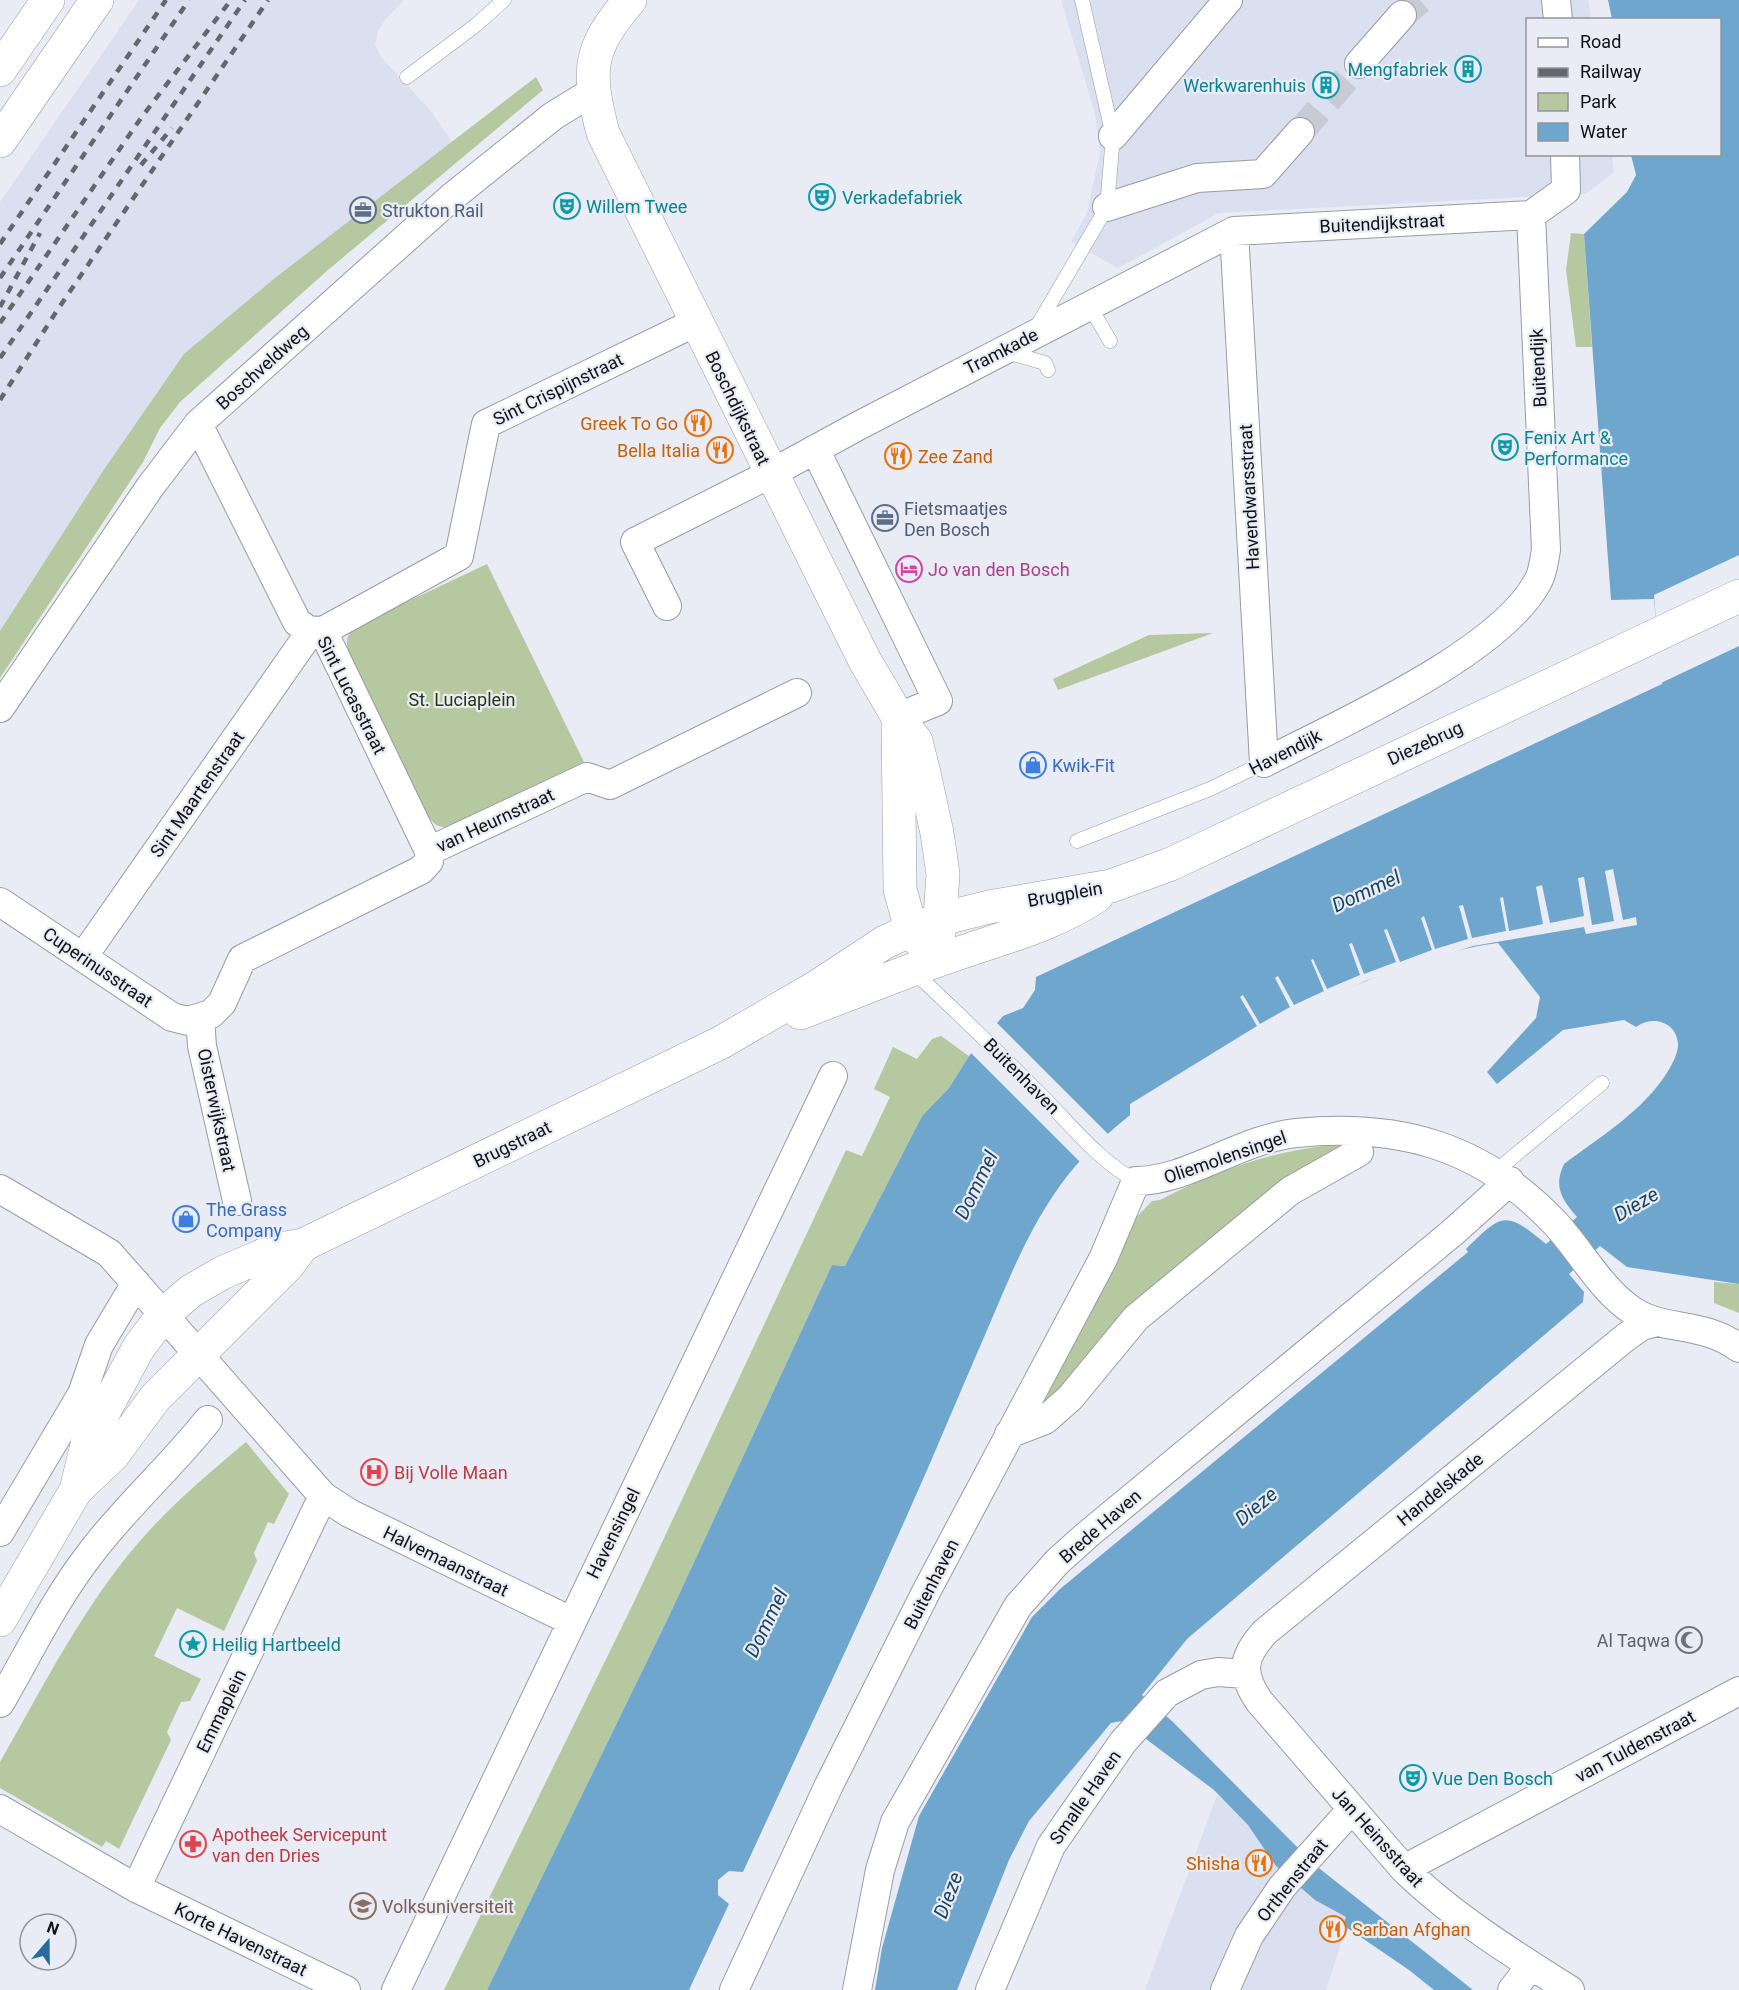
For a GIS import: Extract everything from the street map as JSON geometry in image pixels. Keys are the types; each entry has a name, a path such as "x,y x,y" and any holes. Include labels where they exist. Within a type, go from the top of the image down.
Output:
{"street":[{"path":"0,70 48,0"},
{"path":"0,141 97,0"},
{"name":"Boschdijkstraat","path":"630,0 612,20 597,46 592,70 592,92 603,133 770,474 865,661 898,717 916,741 937,833 943,874 941,919"},
{"path":"1113,135 1228,0"},
{"path":"1556,0 1558,18"},
{"path":"1359,64 1402,15"},
{"name":"Boschveldweg","path":"0,708 150,487 198,424 452,197 554,116 592,92"},
{"path":"1107,207 1197,178 1263,174 1300,132"},
{"path":"1531,215 1566,190 1565,156"},
{"name":"Buitendijkstraat","path":"1233,231 1531,215"},
{"name":"Buitendijk","path":"1482,640 1521,606 1539,580 1546,550 1531,215"},
{"name":"Tramkade","path":"668,606 635,542 770,474 1233,231"},
{"name":"Havendwarsstraat","path":"1233,231 1264,763"},
{"name":"Sint Crispijnstraat","path":"315,630 459,556 486,424 696,322"},
{"name":"Sint Lucasstraat","path":"198,424 297,622 315,630 429,851"},
{"path":"815,449 938,701 898,717"},
{"name":"Diezebrug","path":"1111,886 1171,864 1739,596"},
{"name":"Sint Maartenstraat","path":"83,957 304,641 315,630"},
{"name":"Havendijk","path":"1264,763 1415,684 1482,640"},
{"name":"van Heurnstraat","path":"200,1018 211,1014 222,1003 242,959 421,870 429,861 429,851 587,777 610,785 797,693"},
{"name":"Boschdijkstraat","path":"898,717 900,889 911,930"},
{"name":"Brugplein","path":"815,988 885,942 941,919 1001,904 1111,886"},
{"name":"Brugplein","path":"925,966 1051,922 1073,912 1111,886"},
{"name":"Cuperinusstraat","path":"0,902 172,1017 188,1021 200,1018"},
{"path":"925,966 941,919"},
{"path":"911,930 925,966"},
{"name":"Brugstraat","path":"720,1043 925,966"},
{"name":"Brugstraat","path":"303,1245 720,1043 815,988"},
{"name":"Oisterwijkstraat","path":"200,1018 202,1047 237,1202"},
{"name":"Havensingel","path":"396,1990 833,1076"},
{"name":"Oliemolensingel","path":"1136,1181 1167,1178 1257,1142 1292,1133 1332,1130 1371,1131 1421,1140 1450,1150 1503,1176 1555,1223 1616,1296 1633,1311 1657,1322 1704,1330 1739,1348"},
{"path":"1009,1434 1045,1420 1070,1398 1136,1318 1281,1198 1359,1152"},
{"name":"Brede Haven","path":"857,1990 880,1870 895,1822 1024,1599 1087,1535 1452,1233 1503,1176"},
{"name":"Buitenhaven","path":"734,1990 829,1785 1009,1434 1103,1259 1136,1181"},
{"path":"0,1189 110,1253 323,1496"},
{"path":"76,1490 88,1441 139,1347 164,1314 191,1291 222,1273 275,1250 303,1245"},
{"path":"0,1620 76,1490 113,1455 155,1398 288,1265 303,1245"},
{"path":"0,1532 82,1394 99,1345 136,1283"},
{"name":"Handelskade","path":"1246,1674 1246,1660 1253,1645 1265,1632 1626,1337 1642,1326 1657,1322"},
{"path":"0,1703 88,1556 112,1526 168,1470 208,1420"},
{"name":"Halvemaanstraat","path":"323,1496 349,1513 571,1622"},
{"name":"Emmaplein","path":"136,1888 323,1496"},
{"name":"Smalle Haven","path":"990,1990 1051,1846 1123,1742 1167,1693 1201,1675 1218,1672 1246,1674"},
{"name":"Jan Heinsstraat","path":"1246,1674 1251,1689 1259,1701 1423,1888 1520,1980 1570,1990"},
{"name":"van Tuldenstraat","path":"1404,1869 1739,1691"},
{"path":"0,1809 136,1888"},
{"name":"Orthenstraat","path":"1225,1990 1249,1936 1282,1887 1352,1809"},
{"name":"Korte Havenstraat","path":"136,1888 346,1990"}],"lane":[{"path":"406,77 476,25 504,0"},
{"path":"1032,335 1107,207 1113,135 1082,0"},
{"path":"1089,305 1110,340"},
{"path":"1002,351 1045,363 1048,370"},
{"name":"Havendijk","path":"1077,841 1210,789 1264,763"},
{"name":"Buitenhaven","path":"925,966 947,1003 1119,1172 1136,1181"},
{"path":"1503,1176 1602,1083"}],"shaded area":[{"path":"139,0 404,0 385,20 378,32 375,44 382,58 430,110 460,153 180,395 0,658 0,202"},
{"path":"1061,0 1588,0 1591,18 1526,18 1526,156 1612,156 1614,172 1586,194 1219,213 1118,268 1071,242 1087,213 1100,153 1095,114"},
{"path":"1217,1795 1356,1897 1326,1990 1145,1990"}],"green space":[{"path":"536,77 543,90 328,270 180,402 160,428 143,462 0,678 0,631 103,471 184,354 275,278"},
{"path":"1571,233 1584,234 1592,347 1576,347 1566,270"},
{"name":"St. Luciaplein","path":"487,564 584,762 446,828 436,825 428,817 348,651 347,639 360,624"},
{"path":"1213,633 1058,690 1053,679 1149,635"},
{"path":"941,1036 969,1056 949,1088 922,1116 845,1266 832,1265 669,1616 487,1990 444,1990 634,1602 846,1150 862,1156 890,1097 874,1089 893,1047 917,1059 932,1039"},
{"path":"1330,1145 1351,1146 1040,1410 1118,1257 1129,1225 1152,1201 1160,1200 1242,1164 1307,1148"},
{"path":"1714,1282 1739,1284 1739,1313 1714,1303"},
{"path":"246,1442 289,1494 274,1524 268,1522 254,1553 257,1561 224,1631 177,1608 154,1656 201,1679 190,1701 181,1702 167,1732 171,1740 119,1849 106,1841 102,1847 0,1788 0,1762 82,1620 119,1567 164,1515"}],"water":[{"path":"1608,0 1739,0 1739,1284 1627,1267 1600,1246 1569,1274 1584,1292 1583,1302 1187,1639 1142,1695 1173,1722 1315,1865 1473,1990 1434,1990 1343,1925 1346,1917 1315,1900 1276,1866 1248,1825 1214,1790 1122,1721 1111,1723 1029,1821 1009,1860 957,1990 875,1990 882,1948 919,1816 1032,1617 1060,1589 1468,1252 1466,1249 1488,1228 1497,1222 1513,1221 1546,1244 1577,1217 1563,1198 1559,1186 1564,1164 1629,1115 1652,1093 1668,1072 1678,1047 1673,1030 1662,1022 1649,1021 1636,1027 1624,1020 1563,1030 1497,1084 1487,1072 1536,1018 1540,997 1498,943 1447,953 1390,972 1328,997 1266,1028 1206,1062 1151,1100 1104,1138 1068,1175 1044,1209 1007,1283 885,1564 743,1872 729,1871 718,1880 718,1895 729,1904 689,1990 487,1990 669,1616 832,1265 845,1266 922,1116 949,1088 969,1056 1003,1016 1023,1008 1035,990 1036,977 1662,684 1654,599 1611,600 1584,234 1627,192 1636,175 1631,156 1721,156 1721,18 1612,18"}],"pier":[{"path":"1739,555 1739,646 1661,683 1654,595"},
{"path":"1613,869 1623,920 1636,917 1637,925 1586,934 1584,927 1473,946 1365,981 1263,1031 1189,1074 1130,1116 1130,1104 1257,1026 1240,997 1243,995 1260,1024 1290,1007 1275,978 1278,976 1294,1005 1324,991 1311,960 1313,959 1327,989 1360,975 1349,944 1352,943 1364,974 1396,962 1384,930 1387,929 1400,962 1432,950 1421,918 1424,916 1435,949 1468,939 1459,906 1463,905 1472,938 1506,931 1500,898 1503,897 1509,931 1543,924 1536,887 1542,885 1550,923 1584,916 1578,878 1584,877 1592,925 1614,921 1605,871"},
{"path":"995,1021 1110,1136 1082,1164 969,1051"}],"tunnel":[{"path":"1402,15 1420,0"},
{"path":"1300,132 1359,64"}],"railway":[{"path":"0,244 166,0"},
{"path":"0,278 189,0"},
{"path":"0,323 141,118 231,0"},
{"path":"0,358 245,0"},
{"path":"0,400 58,309 268,0"},
{"path":"141,165 172,128"},
{"path":"0,307 40,233"}],"place":[{"name":"Mengfabriek","path":"1468,69"},
{"name":"Werkwarenhuis","path":"1326,85"},
{"name":"Verkadefabriek","path":"822,197"},
{"name":"Willem Twee","path":"567,206"},
{"name":"Strukton Rail","path":"363,210"},
{"name":"Greek To Go","path":"698,423"},
{"name":"Fenix Art & Performance","path":"1505,447"},
{"name":"Bella Italia","path":"720,450"},
{"name":"Zee Zand","path":"898,456"},
{"name":"Fietsmaatjes Den Bosch","path":"885,518"},
{"name":"Jo van den Bosch","path":"909,569"},
{"name":"Kwik-Fit","path":"1033,765"},
{"name":"The Grass Company","path":"186,1219"},
{"name":"Bij Volle Maan","path":"374,1472"},
{"name":"Al Taqwa","path":"1689,1640"},
{"name":"Heilig Hartbeeld","path":"193,1644"},
{"name":"Vue Den Bosch","path":"1413,1778"},
{"name":"Apotheek Servicepunt van den Dries","path":"193,1844"},
{"name":"Shisha","path":"1259,1863"},
{"name":"Volksuniversiteit","path":"363,1906"},
{"name":"Sarban Afghan","path":"1333,1929"}],"water label":[{"name":"Dommel","path":"1366,891"},
{"name":"Dommel","path":"976,1185"},
{"name":"Dieze","path":"1636,1204"},
{"name":"Dieze","path":"1256,1506"},
{"name":"Dommel","path":"766,1623"},
{"name":"Dieze","path":"948,1895"}]}
